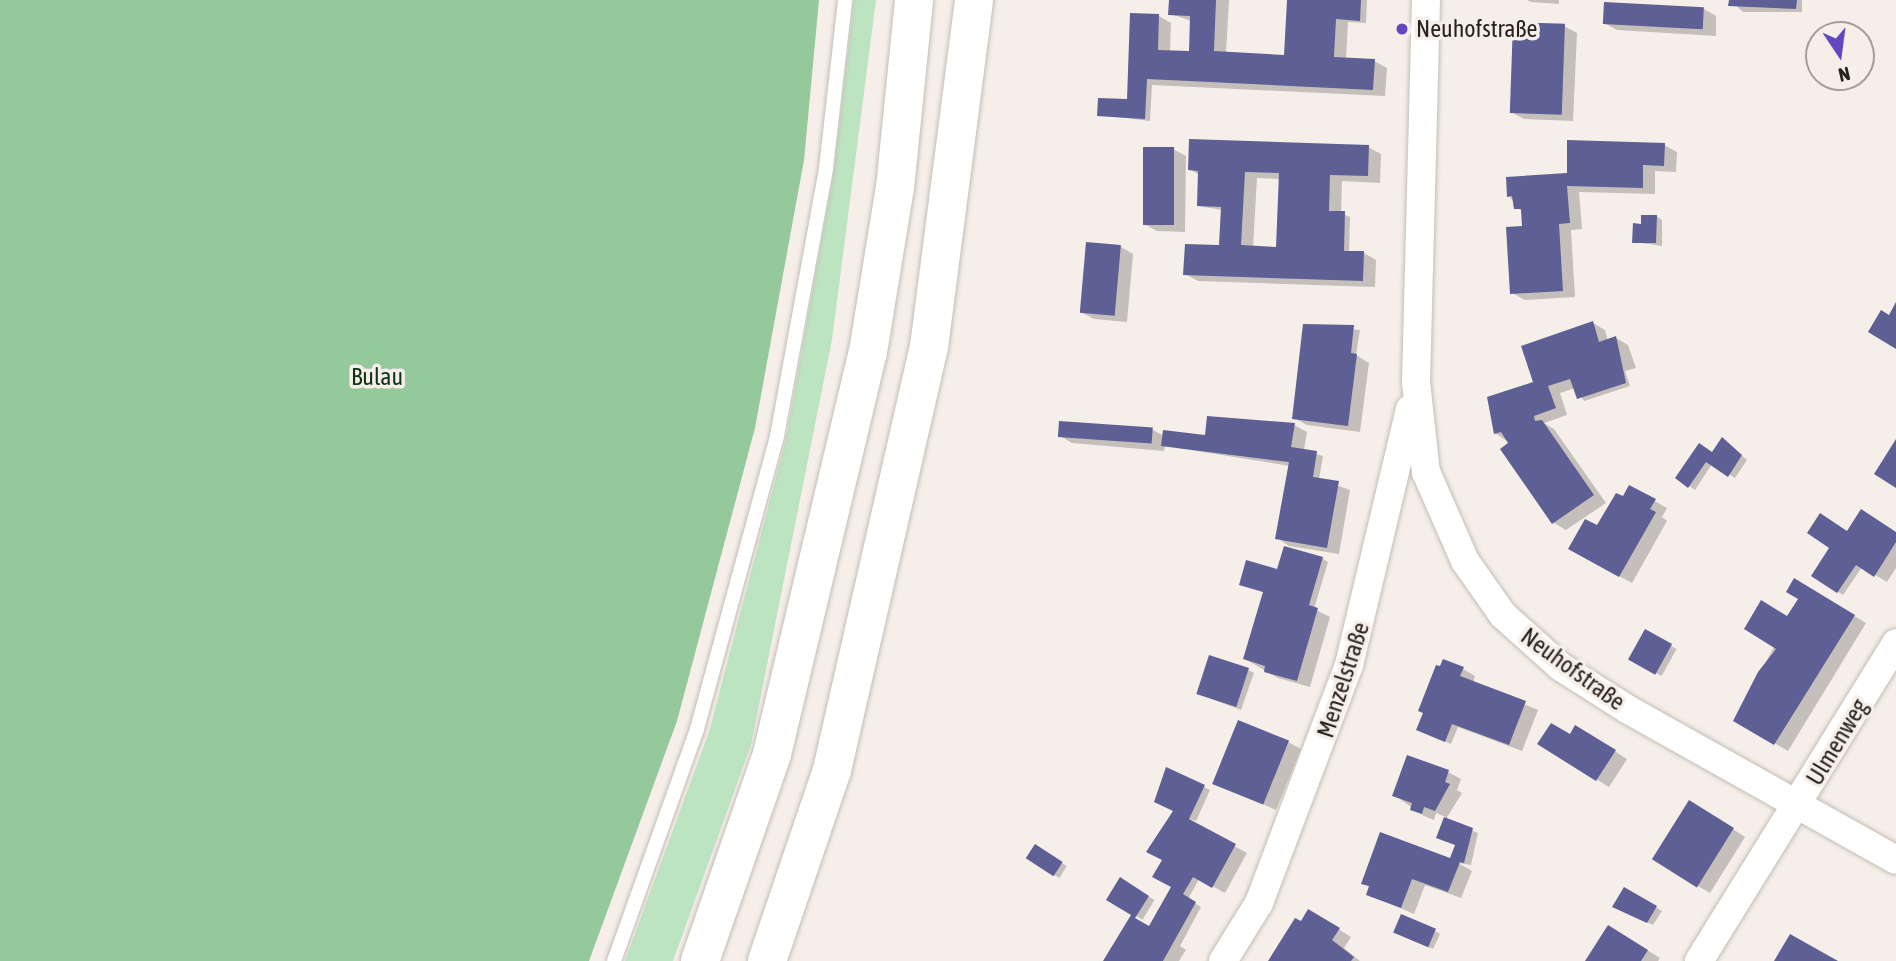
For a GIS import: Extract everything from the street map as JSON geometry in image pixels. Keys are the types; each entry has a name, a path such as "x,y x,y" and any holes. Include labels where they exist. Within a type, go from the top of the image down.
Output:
{"highway":[{"path":"700,961 772,754 868,352 895,188 914,0"},
{"path":"767,961 832,770 926,360 974,0"}],"street":[{"name":"Neuhofstraße","path":"1426,0 1416,382 1424,460 1435,498 1465,561 1503,615 1561,667 1627,709 1896,860"},
{"name":"Menzelstraße","path":"1223,961 1259,903 1349,665 1416,382"},
{"name":"Ulmenweg","path":"1699,961 1799,804 1896,643"}],"lane":[{"path":"614,961 697,729 776,436 826,168 845,0"}],"green space":[{"name":"Bulau","path":"0,0 819,0 804,160 755,428 677,721 589,961 0,961"},
{"path":"854,0 876,0 832,340 751,745 673,961 625,961 709,732 786,439 834,170"}],"building":[{"path":"1169,0 1216,0 1214,51 1284,55 1287,0 1361,0 1360,21 1336,19 1334,57 1375,59 1373,90 1147,79 1145,119 1097,116 1098,98 1127,99 1130,13 1159,14 1158,50 1189,51 1190,16 1168,15"},
{"path":"1729,0 1797,0 1796,9 1728,6"},
{"path":"1604,2 1704,7 1703,29 1603,24"},
{"path":"1513,22 1565,24 1562,115 1510,113"},
{"path":"1189,139 1369,145 1368,176 1330,175 1329,211 1345,211 1344,251 1364,251 1363,281 1183,275 1185,244 1219,245 1221,207 1197,206 1198,171 1188,170","holes":["1245,172 1279,173 1276,247 1241,245"]},
{"path":"1567,140 1665,143 1664,166 1643,165 1643,188 1567,186 1570,223 1559,224 1563,291 1510,294 1506,227 1522,226 1521,209 1514,209 1512,196 1507,197 1506,177 1567,173"},
{"path":"1143,147 1174,147 1174,225 1143,225"},
{"path":"1641,215 1657,215 1656,243 1632,243 1633,223 1641,224"},
{"path":"1086,242 1121,245 1115,316 1080,313"},
{"path":"1896,302 1896,349 1868,332 1881,310 1889,315"},
{"path":"1593,321 1599,342 1616,336 1626,383 1577,399 1570,379 1548,386 1556,408 1534,416 1535,421 1542,420 1594,495 1552,524 1500,449 1508,443 1501,432 1494,434 1487,397 1533,382 1521,346"},
{"path":"1303,324 1354,325 1351,353 1357,354 1348,426 1292,419"},
{"path":"1207,416 1295,423 1291,447 1317,451 1313,477 1339,481 1327,548 1275,539 1289,462 1161,446 1163,430 1205,435"},
{"path":"1059,421 1153,428 1152,444 1058,437"},
{"path":"1722,437 1742,455 1728,477 1706,462 1688,488 1675,478 1699,443 1712,452"},
{"path":"1896,439 1896,488 1874,474"},
{"path":"1629,485 1656,499 1650,509 1656,512 1619,577 1568,549 1585,519 1597,525 1616,493 1623,496"},
{"path":"1861,509 1896,532 1896,542 1874,577 1856,565 1837,593 1811,576 1829,548 1807,533 1820,513 1847,531"},
{"path":"1284,546 1323,557 1309,605 1318,608 1297,681 1264,672 1265,666 1243,659 1263,592 1239,585 1246,560 1277,569"},
{"path":"1794,578 1855,615 1774,745 1733,721 1758,672 1776,649 1744,629 1761,600 1787,616 1798,599 1786,592"},
{"path":"1645,629 1672,644 1655,675 1628,660"},
{"path":"1209,655 1249,668 1236,707 1196,694"},
{"path":"1443,659 1464,667 1460,676 1526,701 1509,745 1452,724 1445,742 1416,730 1423,713 1418,711 1436,665 1440,666"},
{"path":"1238,720 1289,741 1263,805 1212,784"},
{"path":"1551,723 1570,734 1575,725 1616,750 1596,781 1537,744"},
{"path":"1407,755 1449,770 1445,782 1450,784 1435,811 1424,807 1422,814 1410,810 1412,803 1392,796"},
{"path":"1166,767 1205,785 1189,819 1236,844 1212,888 1193,877 1183,894 1196,902 1163,961 1103,961 1131,915 1106,900 1120,877 1149,896 1135,918 1149,926 1171,887 1152,877 1162,860 1146,852 1173,811 1154,802"},
{"path":"1689,800 1734,828 1697,887 1652,859"},
{"path":"1444,817 1473,828 1464,863 1460,862 1448,892 1412,879 1401,908 1366,895 1369,886 1361,884 1380,832 1450,858 1455,845 1436,838"},
{"path":"1035,844 1063,862 1053,876 1026,858"},
{"path":"1624,887 1657,906 1647,923 1612,907"},
{"path":"1308,909 1340,928 1332,940 1354,957 1351,961 1268,961 1295,918 1301,921"},
{"path":"1401,914 1436,929 1428,947 1393,932"},
{"path":"1608,925 1648,950 1641,961 1585,961"},
{"path":"1790,934 1838,961 1774,961"}],"place":[{"name":"Neuhofstraße","path":"1402,29"}]}
